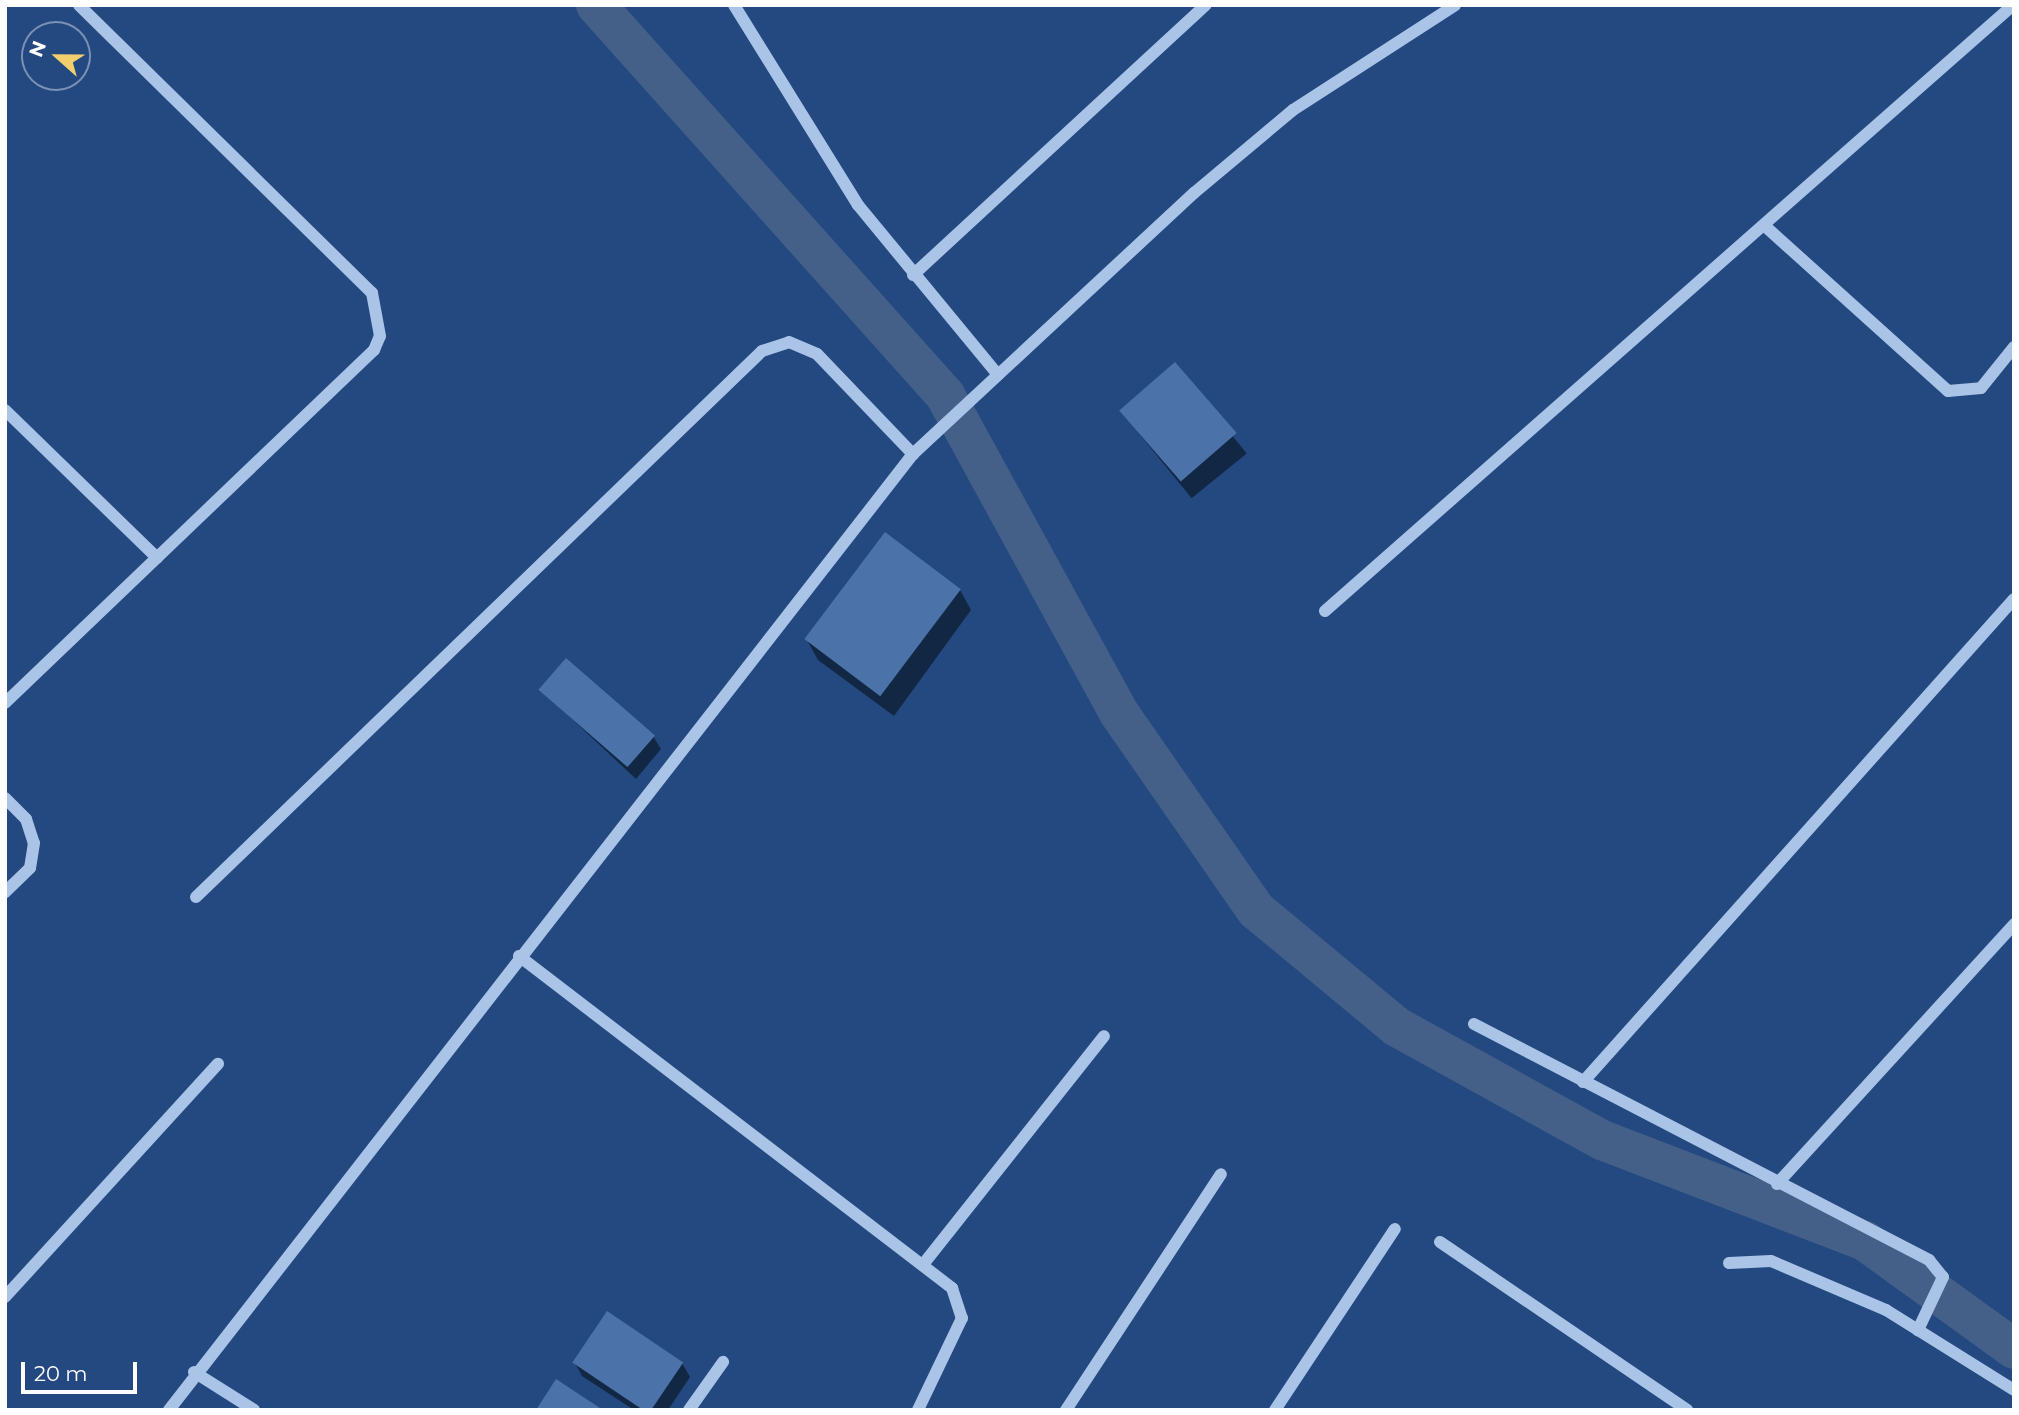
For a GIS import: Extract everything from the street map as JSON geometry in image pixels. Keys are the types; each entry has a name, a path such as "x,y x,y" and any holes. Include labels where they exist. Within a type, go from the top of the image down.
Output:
{"street":[{"path":"5,703 374,351 381,321 372,293 79,5"},
{"path":"734,5 858,205 998,375"},
{"path":"913,275 1206,5"},
{"path":"169,1410 194,1372 913,454 1194,193 1293,110 1455,5"},
{"path":"1325,611 1766,227 2013,5"},
{"path":"1766,227 1948,391 1980,388 2014,346"},
{"path":"196,898 762,351 789,342 817,354 913,454"},
{"path":"5,410 157,558"},
{"path":"1583,1082 2014,599"},
{"path":"5,798 26,819 34,843 30,868 5,892"},
{"path":"1777,1184 2014,923"},
{"path":"519,956 925,1262 952,1288 962,1318 918,1410"},
{"path":"1474,1024 1777,1184 1929,1260 1943,1277 1918,1330"},
{"path":"925,1262 1104,1036"},
{"path":"5,1297 218,1064"},
{"path":"1066,1410 1221,1174"},
{"path":"1275,1410 1395,1229"},
{"path":"1440,1242 1678,1407"},
{"path":"1729,1263 1771,1261 1918,1330 2014,1390"},
{"path":"689,1410 723,1362"},
{"path":"194,1372 254,1410"}],"building":[{"path":"1175,362 1237,433 1181,481 1119,411"},
{"path":"885,532 961,589 880,696 804,639"},
{"path":"566,658 655,735 628,767 538,690"},
{"path":"607,1311 683,1362 651,1410 643,1410 572,1362"},
{"path":"556,1379 603,1410 536,1410"}],"waterway":[{"path":"596,5 945,395 1119,713 1256,910 1397,1027 1602,1140 1865,1241 2014,1349"}]}
